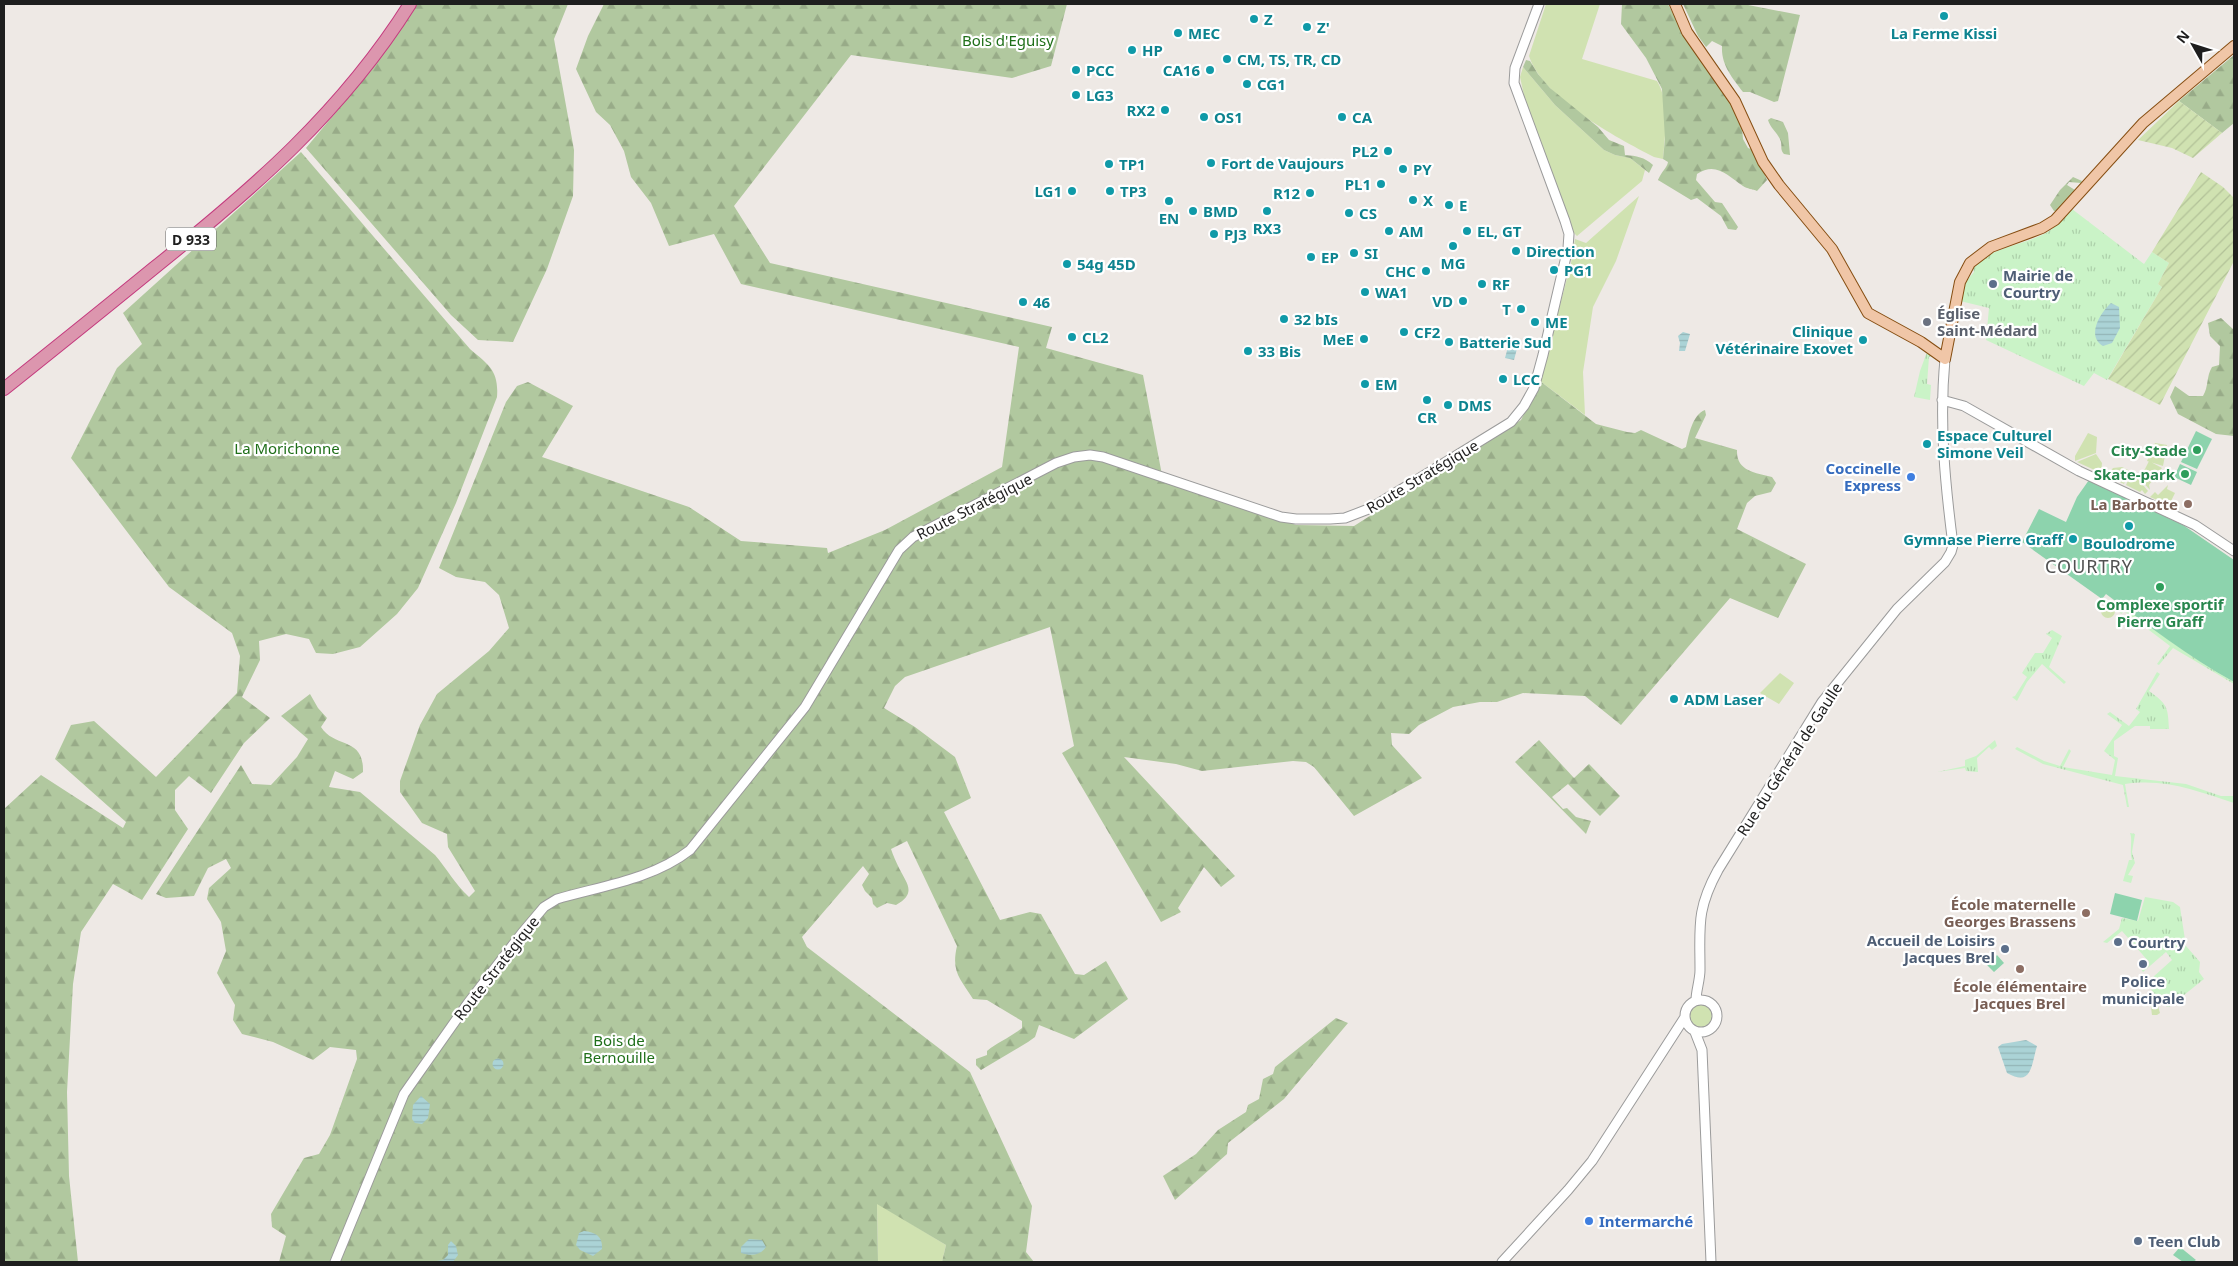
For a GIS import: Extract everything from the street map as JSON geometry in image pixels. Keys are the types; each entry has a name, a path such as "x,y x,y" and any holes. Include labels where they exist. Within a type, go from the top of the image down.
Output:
{"highway":[{"name":"D 933","path":"303,135 359,63 401,4"},
{"name":"D 933","path":"4,389 222,214 303,135 367,66 410,4"},
{"name":"D 933","path":"4,379 290,148"}],"main road":[{"path":"1675,4 1687,32 1734,101 1766,168 1832,249 1867,311 1877,320 1921,342 1945,360"},
{"path":"1945,360 1960,282 1970,263 1991,247 2042,228 2055,220 2133,133 2234,46"},
{"path":"1921,342 1946,347"}],"street":[{"name":"Route Stratégique","path":"334,1262 404,1094 468,1003 544,907 557,899 651,873 674,863 690,850 805,707 899,550 913,537 1056,463 1090,455 1121,461 1281,516 1310,520 1344,518 1371,508 1511,422 1524,406 1534,388 1561,282 1569,240 1568,229 1514,83 1515,68 1539,4"},
{"name":"Rue du Général de Gaulle","path":"1696,1000 1700,971 1700,911 1708,889 1718,870 1822,702 1896,609 1945,562 1951,552 1952,544 1943,452 1942,400 1945,360"},
{"path":"1942,400 1964,406 2079,471 2195,525 2234,551"},
{"name":"Rue du Général de Gaulle","path":"1700,971 1705,995 1710,1002"},
{"path":"1502,1262 1538,1223 1581,1182 1597,1162 1610,1136 1672,1040 1685,1017 1688,1006 1696,1000 1710,1002 1716,1009 1717,1019 1709,1030 1702,1050"},
{"path":"1685,1017 1686,1022 1694,1031 1702,1050 1711,1262"},
{"path":"1672,1040 1679,1034 1709,1030"}],"green space":[{"path":"417,4 568,4 554,39 574,150 573,196 547,269 513,342 478,340 451,315 306,148 378,60"},
{"name":"Bois de Bernouille","path":"604,4 1067,4 1051,66 1012,78 851,55 734,206 770,263 1052,327 1046,348 1143,375 1162,475 1296,525 1354,526 1521,420 1540,381 1596,424 1627,432 1635,433 1641,430 1682,449 1686,447 1694,421 1705,410 1706,415 1695,438 1737,450 1743,467 1772,477 1776,483 1771,492 1755,496 1747,503 1737,529 1806,564 1778,618 1730,598 1621,725 1585,696 1523,693 1497,702 1480,702 1453,707 1419,725 1409,734 1391,733 1392,745 1422,778 1354,816 1314,767 1306,762 1293,761 1202,771 1176,764 1124,757 1235,876 1221,887 1204,867 1178,908 1181,912 1161,922 1062,753 1074,746 1050,627 905,677 895,686 884,708 915,727 955,757 971,798 944,812 1000,920 1030,912 1041,914 1075,974 1084,975 1106,961 1128,999 1074,1039 1039,1025 1035,1037 981,1070 976,1065 976,1059 987,1055 987,1051 1022,1028 1022,1021 987,1000 973,999 964,986 956,969 955,955 957,946 907,841 891,849 908,888 908,892 902,901 896,905 887,903 877,908 862,885 869,874 863,866 802,937 807,947 970,1072 1032,1206 1026,1252 1034,1262 942,1262 946,1245 877,1204 878,1262 279,1262 286,1236 272,1227 271,1214 304,1158 319,1154 330,1135 357,1059 356,1050 330,1047 313,1060 273,1042 242,1034 233,1020 235,1005 217,973 226,951 221,922 207,899 209,888 231,868 226,859 208,868 194,896 166,898 156,894 241,765 252,784 271,785 297,757 308,739 281,716 310,694 318,708 327,718 321,727 327,734 354,748 359,753 362,761 363,772 353,779 335,771 329,787 360,792 435,855 469,897 475,891 448,847 447,834 422,823 400,792 400,781 420,725 437,694 489,651 509,628 499,595 485,582 456,577 439,568 506,402 517,386 528,382 573,406 542,457 689,507 741,541 827,548 828,553 885,530 1002,467 1019,347 741,284 714,234 669,246 651,203 631,177 624,151 610,125 596,112 576,69 588,36"},
{"path":"1546,4 1600,4 1582,59 1657,81 1664,99 1665,109 1663,159 1638,149 1582,115 1549,87 1537,72 1529,56"},
{"path":"1622,4 1668,4 1683,33 1715,69 1742,127 1743,139 1748,148 1754,150 1767,180 1757,191 1745,187 1727,174 1716,169 1704,170 1697,174 1696,180 1715,202 1722,203 1738,227 1736,230 1728,229 1721,216 1697,198 1691,200 1658,180 1668,162 1663,159 1665,139 1662,89 1646,58 1621,24"},
{"path":"1683,4 1743,4 1800,15 1778,101 1774,102 1750,92 1743,92 1725,65 1722,46 1712,41 1706,47 1698,36"},
{"path":"2234,55 2234,123 2222,133 2179,101"},
{"path":"1526,60 1530,61 1550,88 1598,127 1609,140 1624,146 1625,155 1640,157 1653,165 1649,173 1630,158 1615,155 1604,150 1555,105 1523,67"},
{"path":"1523,67 1555,105 1604,150 1615,155 1630,158 1645,170 1642,181 1577,236 1574,233 1525,100 1520,77"},
{"path":"2179,101 2222,133 2193,158 2172,148 2138,140"},
{"path":"1771,118 1783,122 1788,133 1790,155 1784,154 1782,151 1780,139 1768,120"},
{"name":"La Morichonne","path":"301,152 470,349 491,369 496,381 497,397 456,503 418,588 397,614 360,647 333,654 316,653 309,639 286,634 259,641 260,660 242,697 270,718 244,743 211,793 189,776 175,790 175,810 188,829 142,900 113,884 81,932 73,984 67,1092 69,1176 78,1262 4,1262 4,809 41,775 123,828 126,822 55,759 71,725 94,721 156,777 237,693 240,656 232,633 169,587 71,458 117,368 142,344 123,313"},
{"path":"2201,172 2223,187 2234,198 2234,261 2160,405 2108,379 2162,287 2158,284 2169,263 2152,252"},
{"path":"2073,177 2082,181 2081,183 2069,182 2067,185 2075,190 2074,193 2057,211 2054,211 2050,205 2060,190"},
{"path":"1639,196 1616,261 1593,307 1583,372 1585,415 1540,381 1571,263 1575,239 1586,243"},
{"path":"2072,209 2144,264 2152,252 2169,263 2158,284 2162,287 2107,380 2094,373 2084,386 1986,340 1989,308 1960,301 1964,284 1974,272 1973,268 1979,261 1997,251 2041,236 2055,226"},
{"path":"2221,318 2234,330 2234,436 2216,434 2178,414 2170,397 2175,386 2189,396 2203,396 2212,367 2219,365 2220,346 2210,336 2208,323"},
{"path":"1927,352 1933,356 1929,357 1927,384 1931,385 1930,400 1914,397"},
{"name":"City-Stade","path":"2196,431 2212,439 2197,469 2181,462"},
{"path":"2088,433 2097,437 2096,453 2075,461 2075,456"},
{"path":"2155,443 2167,445 2163,466 2147,461"},
{"path":"2096,454 2102,463 2101,473 2077,462"},
{"path":"2149,461 2162,468 2149,485 2150,490 2140,479"},
{"name":"Skate-park","path":"2180,464 2197,472 2191,485 2174,477"},
{"path":"2122,467 2130,471 2124,484 2107,476 2113,468"},
{"path":"2132,472 2148,491 2145,494 2142,490 2140,492 2126,485"},
{"name":"Complexe sportif Pierre Graff","path":"2089,480 2183,525 2234,560 2234,682 2184,651 2106,594 2102,599 2022,542 2039,509 2066,522 2077,497"},
{"path":"2168,485 2167,489 2175,493 2169,505 2150,497 2155,492 2158,495"},
{"path":"2117,602 2189,654 2234,682 2234,684 2173,648 2159,665 2157,664 2170,646 2124,611 2121,614"},
{"path":"2108,604 2113,606 2115,611 2113,616 2108,618 2103,616 2101,611 2103,606"},
{"path":"2052,630 2062,636 2049,667 2066,682 2064,684 2042,664 2027,682 2017,701 2012,697 2015,696 2027,677 2022,673 2035,653 2043,653 2052,638 2046,634"},
{"path":"2157,672 2160,674 2149,691 2160,699 2165,706 2169,729 2150,729 2150,726 2135,726 2114,741 2114,756 2118,758 2115,776 2186,784 2221,796 2234,796 2234,803 2167,784 2140,783 2125,784 2129,807 2127,807 2123,785 2043,764 2015,749 2017,747 2044,761 2060,766 2069,749 2071,751 2063,767 2112,775 2115,760 2104,751 2122,725 2107,714 2110,712 2129,726 2140,712 2136,709"},
{"path":"1780,673 1794,683 1779,704 1760,693"},
{"path":"1539,740 1574,778 1589,764 1620,796 1600,816 1568,784 1552,797 1563,809 1567,808 1576,817 1591,821 1586,834 1515,762"},
{"path":"1995,740 1997,746 1992,750 1989,747 1977,758 1978,772 1966,771 1965,768 1937,772 1965,766 1965,760 1976,756"},
{"path":"2130,833 2135,834 2132,852 2135,863 2128,875 2133,876 2131,883 2123,881 2129,860 2132,860"},
{"path":"2115,893 2142,900 2137,921 2110,914"},
{"path":"2145,897 2173,902 2180,907 2186,946 2200,962 2199,972 2204,979 2169,1007 2163,1005 2150,988 2157,982 2153,977 2172,960 2166,952 2143,972 2141,969 2149,962 2122,931 2107,943 2103,942 2119,929 2122,918 2138,921"},
{"path":"1997,955 2004,963 1994,972 1987,965"},
{"path":"2150,1000 2158,1006 2160,1013 2157,1015 2152,1015"},
{"path":"1701,1004 1710,1007 1713,1016 1710,1025 1701,1028 1692,1025 1689,1016 1692,1007"},
{"path":"1336,1018 1348,1023 1284,1099 1228,1143 1227,1154 1175,1200 1163,1176 1196,1154 1218,1130 1246,1112 1248,1105 1259,1099 1263,1079 1273,1074 1275,1067"},
{"path":"877,1203 946,1245 942,1262 878,1262"},
{"path":"2180,1247 2196,1260 2193,1262 2183,1262 2173,1255"}],"water":[{"path":"2111,303 2119,307 2120,328 2112,343 2103,346 2098,342 2096,336 2096,324"},
{"path":"1683,332 1690,334 1685,351 1679,351 1680,343 1678,336"},
{"path":"1509,343 1518,345 1514,360 1505,358"},
{"path":"2026,1040 2037,1046 2031,1067 2026,1076 2021,1078 2015,1077 2007,1073 1998,1047 2002,1044"},
{"path":"498,1058 504,1064 498,1070 492,1064"},
{"path":"421,1096 430,1104 428,1118 422,1124 415,1123 412,1119 413,1105"},
{"path":"584,1231 595,1234 600,1238 602,1249 593,1256 580,1250 576,1245 579,1233"},
{"path":"749,1239 762,1240 766,1247 761,1252 755,1254 741,1253 741,1247"},
{"path":"451,1241 456,1246 458,1255 453,1262 430,1262 443,1260 448,1255 448,1245"}],"place":[{"name":"La Ferme Kissi","path":"1944,16"},
{"name":"Z","path":"1254,19"},
{"name":"Z'","path":"1307,27"},
{"name":"MEC","path":"1178,33"},
{"name":"HP","path":"1132,50"},
{"name":"CM, TS, TR, CD","path":"1227,59"},
{"name":"PCC","path":"1076,70"},
{"name":"CA16","path":"1210,70"},
{"name":"CG1","path":"1247,84"},
{"name":"LG3","path":"1076,95"},
{"name":"RX2","path":"1165,110"},
{"name":"OS1","path":"1204,117"},
{"name":"CA","path":"1342,117"},
{"name":"PL2","path":"1388,151"},
{"name":"Fort de Vaujours","path":"1211,163"},
{"name":"TP1","path":"1109,164"},
{"name":"PY","path":"1403,169"},
{"name":"PL1","path":"1381,184"},
{"name":"LG1","path":"1072,191"},
{"name":"TP3","path":"1110,191"},
{"name":"R12","path":"1310,193"},
{"name":"X","path":"1413,200"},
{"name":"EN","path":"1169,201"},
{"name":"E","path":"1449,205"},
{"name":"BMD","path":"1193,211"},
{"name":"RX3","path":"1267,211"},
{"name":"CS","path":"1349,213"},
{"name":"AM","path":"1389,231"},
{"name":"EL, GT","path":"1467,231"},
{"name":"PJ3","path":"1214,234"},
{"name":"MG","path":"1453,246"},
{"name":"Direction","path":"1516,251"},
{"name":"SI","path":"1354,253"},
{"name":"EP","path":"1311,257"},
{"name":"54g 45D","path":"1067,264"},
{"name":"PG1","path":"1554,270"},
{"name":"CHC","path":"1426,271"},
{"name":"RF","path":"1482,284"},
{"name":"Mairie de Courtry","path":"1993,284"},
{"name":"WA1","path":"1365,292"},
{"name":"VD","path":"1463,301"},
{"name":"46","path":"1023,302"},
{"name":"T","path":"1521,309"},
{"name":"32 bIs","path":"1284,319"},
{"name":"ME","path":"1535,322"},
{"name":"Église Saint-Médard","path":"1927,322"},
{"name":"CF2","path":"1404,332"},
{"name":"CL2","path":"1072,337"},
{"name":"MeE","path":"1364,339"},
{"name":"Clinique Vétérinaire Exovet","path":"1863,340"},
{"name":"Batterie Sud","path":"1449,342"},
{"name":"33 Bis","path":"1248,351"},
{"name":"LCC","path":"1503,379"},
{"name":"EM","path":"1365,384"},
{"name":"CR","path":"1427,400"},
{"name":"DMS","path":"1448,405"},
{"name":"Espace Culturel Simone Veil","path":"1927,444"},
{"name":"City-Stade","path":"2197,450"},
{"name":"Skate-park","path":"2185,474"},
{"name":"Coccinelle Express","path":"1911,477"},
{"name":"La Barbotte","path":"2188,504"},
{"name":"Boulodrome","path":"2129,526"},
{"name":"Gymnase Pierre Graff","path":"2073,539"},
{"name":"Complexe sportif Pierre Graff","path":"2160,587"},
{"name":"ADM Laser","path":"1674,699"},
{"name":"École maternelle Georges Brassens","path":"2086,913"},
{"name":"Courtry","path":"2118,942"},
{"name":"Accueil de Loisirs Jacques Brel","path":"2005,949"},
{"name":"Police municipale","path":"2143,964"},
{"name":"École élémentaire Jacques Brel","path":"2020,969"},
{"name":"Intermarché","path":"1589,1221"},
{"name":"Teen Club","path":"2138,1241"}],"district":[{"name":"COURTRY","path":"2089,566"}],"park label":[{"name":"Bois d'Eguisy","path":"1008,40"}]}
